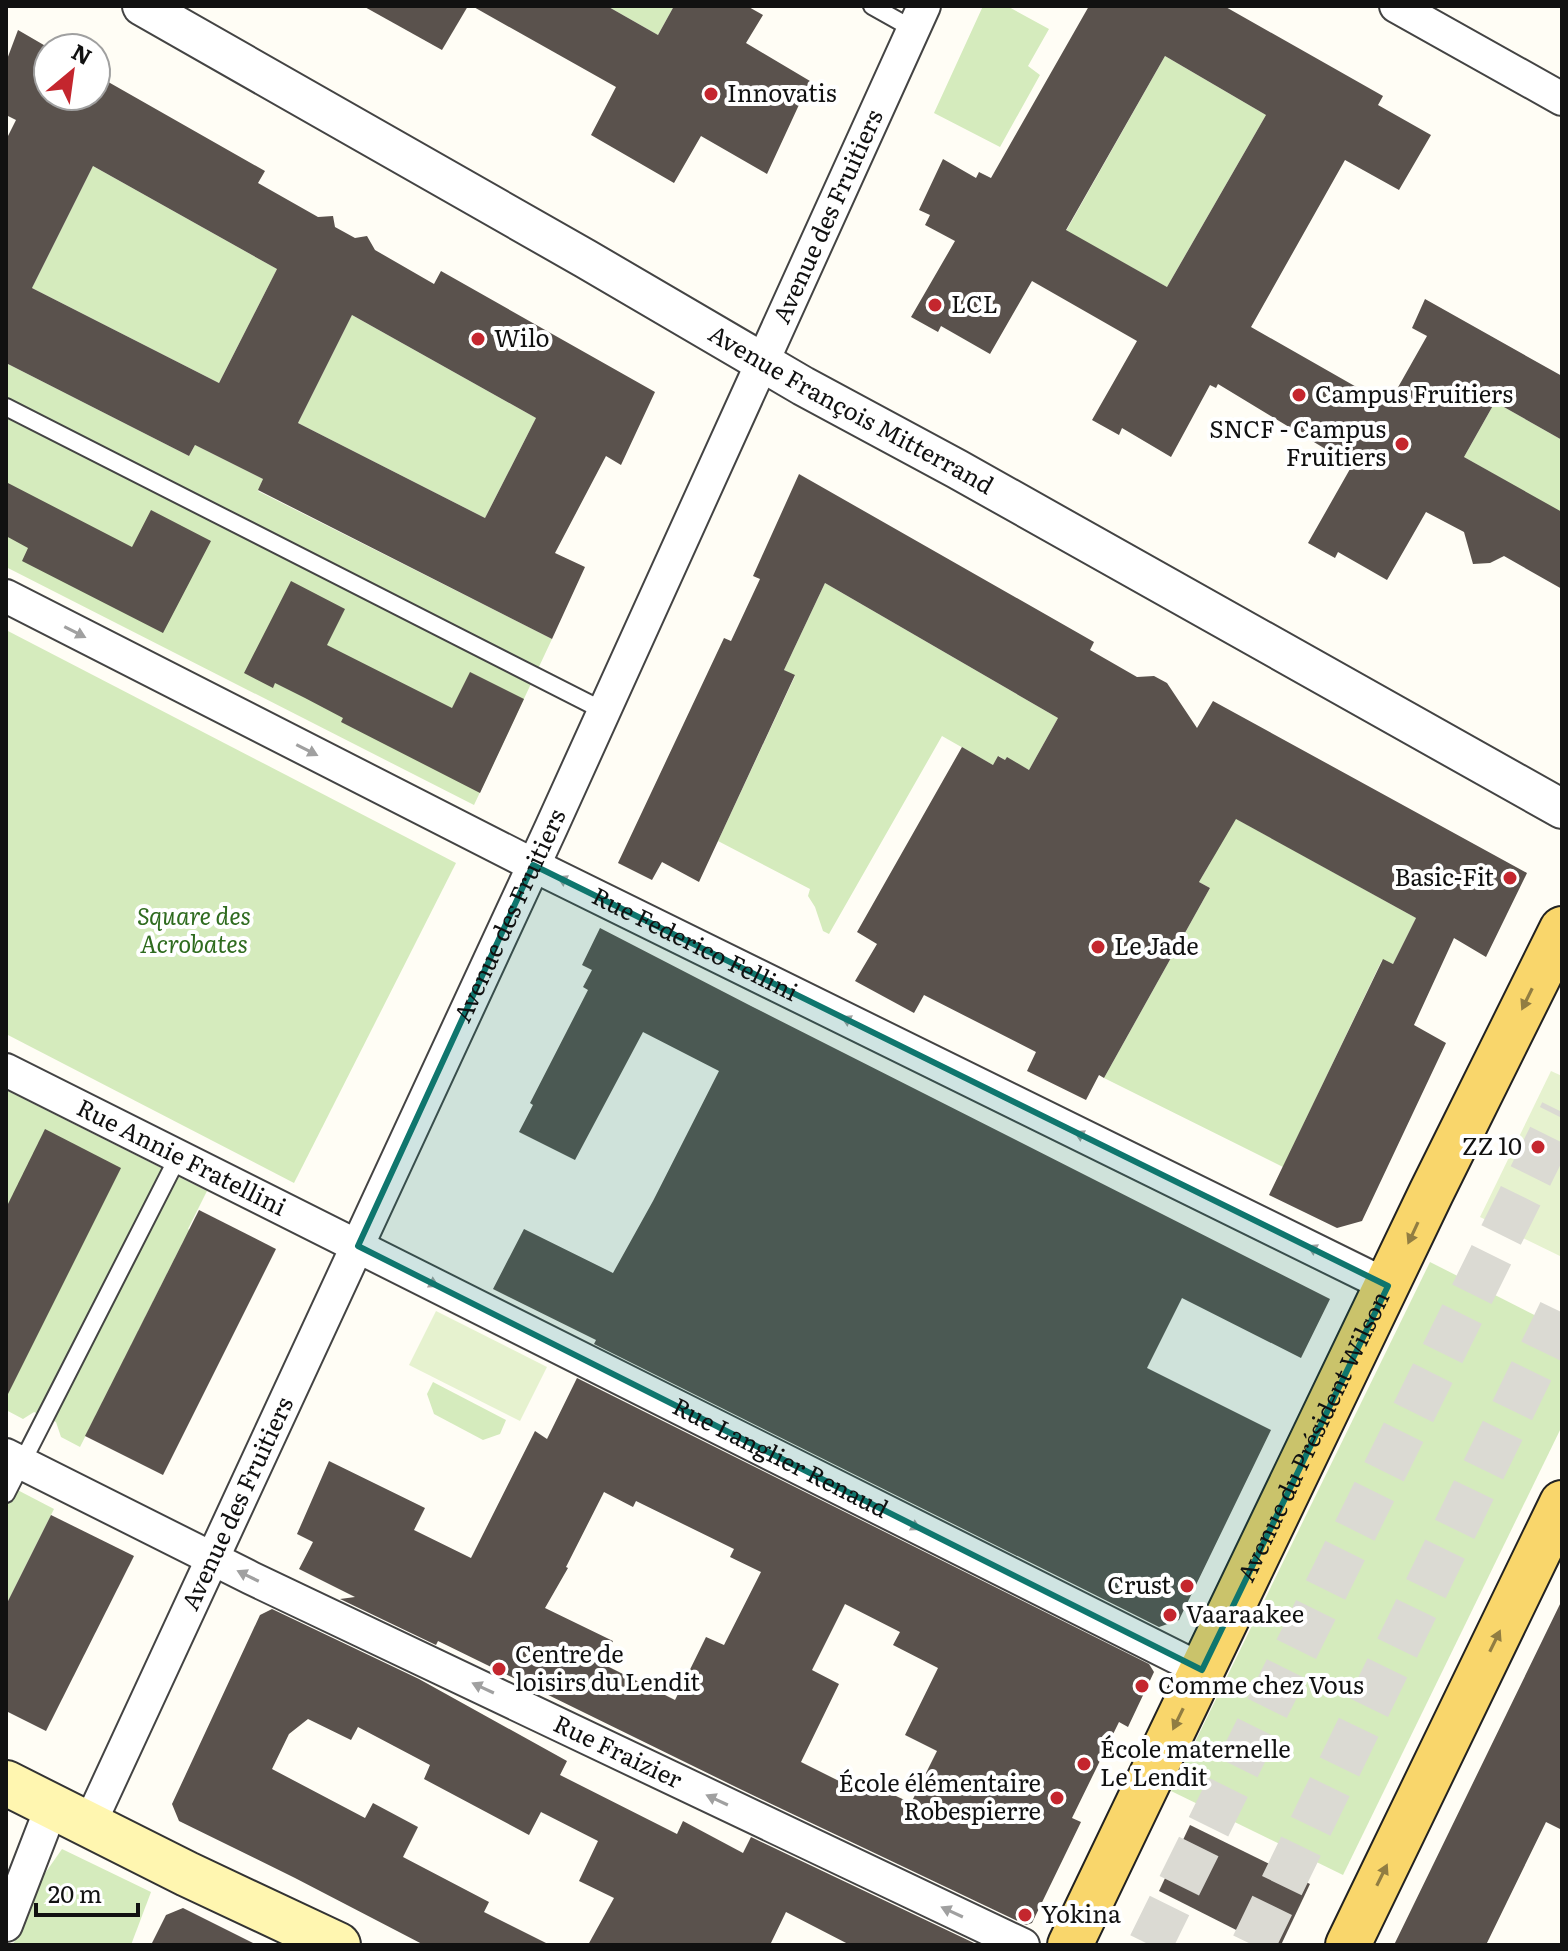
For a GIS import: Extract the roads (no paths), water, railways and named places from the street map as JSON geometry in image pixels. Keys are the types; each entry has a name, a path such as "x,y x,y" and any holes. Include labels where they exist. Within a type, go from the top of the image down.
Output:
{"main road":[{"name":"Avenue du Président Wilson","path":"1070,1945 1431,1193 1562,929"},
{"path":"1348,1945 1562,1503"},
{"path":"6,1783 187,1874 338,1945"}],"street":[{"name":"Avenue François Mitterrand","path":"142,6 762,362 1562,809"},
{"path":"1396,6 1562,99"},
{"name":"Avenue des Fruitiers","path":"6,1925 71,1815 212,1559 604,711 919,18"},
{"name":"Rue Federico Fellini","path":"6,596 533,865 1388,1286"},
{"name":"Rue Annie Fratellini","path":"6,1070 358,1246"},
{"name":"Rue Langlier Renaud","path":"358,1246 1202,1670"},
{"name":"Rue Fraizier","path":"14,1459 212,1559 1023,1945"}],"lane":[{"path":"872,6 919,18"},
{"path":"6,407 604,711"},
{"path":"6,1494 14,1459 178,1157"}],"tunnel":[{"path":"1150,1945 1562,1112"},
{"path":"1253,1945 1562,1308"}],"place":[{"name":"Innovatis","path":"711,94"},
{"name":"LCL","path":"935,305"},
{"name":"Wilo","path":"478,339"},
{"name":"Campus Fruitiers","path":"1299,395"},
{"name":"SNCF - Campus Fruitiers","path":"1402,444"},
{"name":"Basic-Fit","path":"1510,878"},
{"name":"Le Jade","path":"1098,947"},
{"name":"ZZ 10","path":"1538,1147"},
{"name":"Crust","path":"1187,1586"},
{"name":"Vaaraakee","path":"1170,1615"},
{"name":"Centre de loisirs du Lendit","path":"499,1669"},
{"name":"Comme chez Vous","path":"1142,1686"},
{"name":"École maternelle Le Lendit","path":"1084,1764"},
{"name":"École élémentaire Robespierre","path":"1057,1798"},
{"name":"Yokina","path":"1025,1915"}],"park label":[{"name":"Square des Acrobates","path":"194,931"}]}
